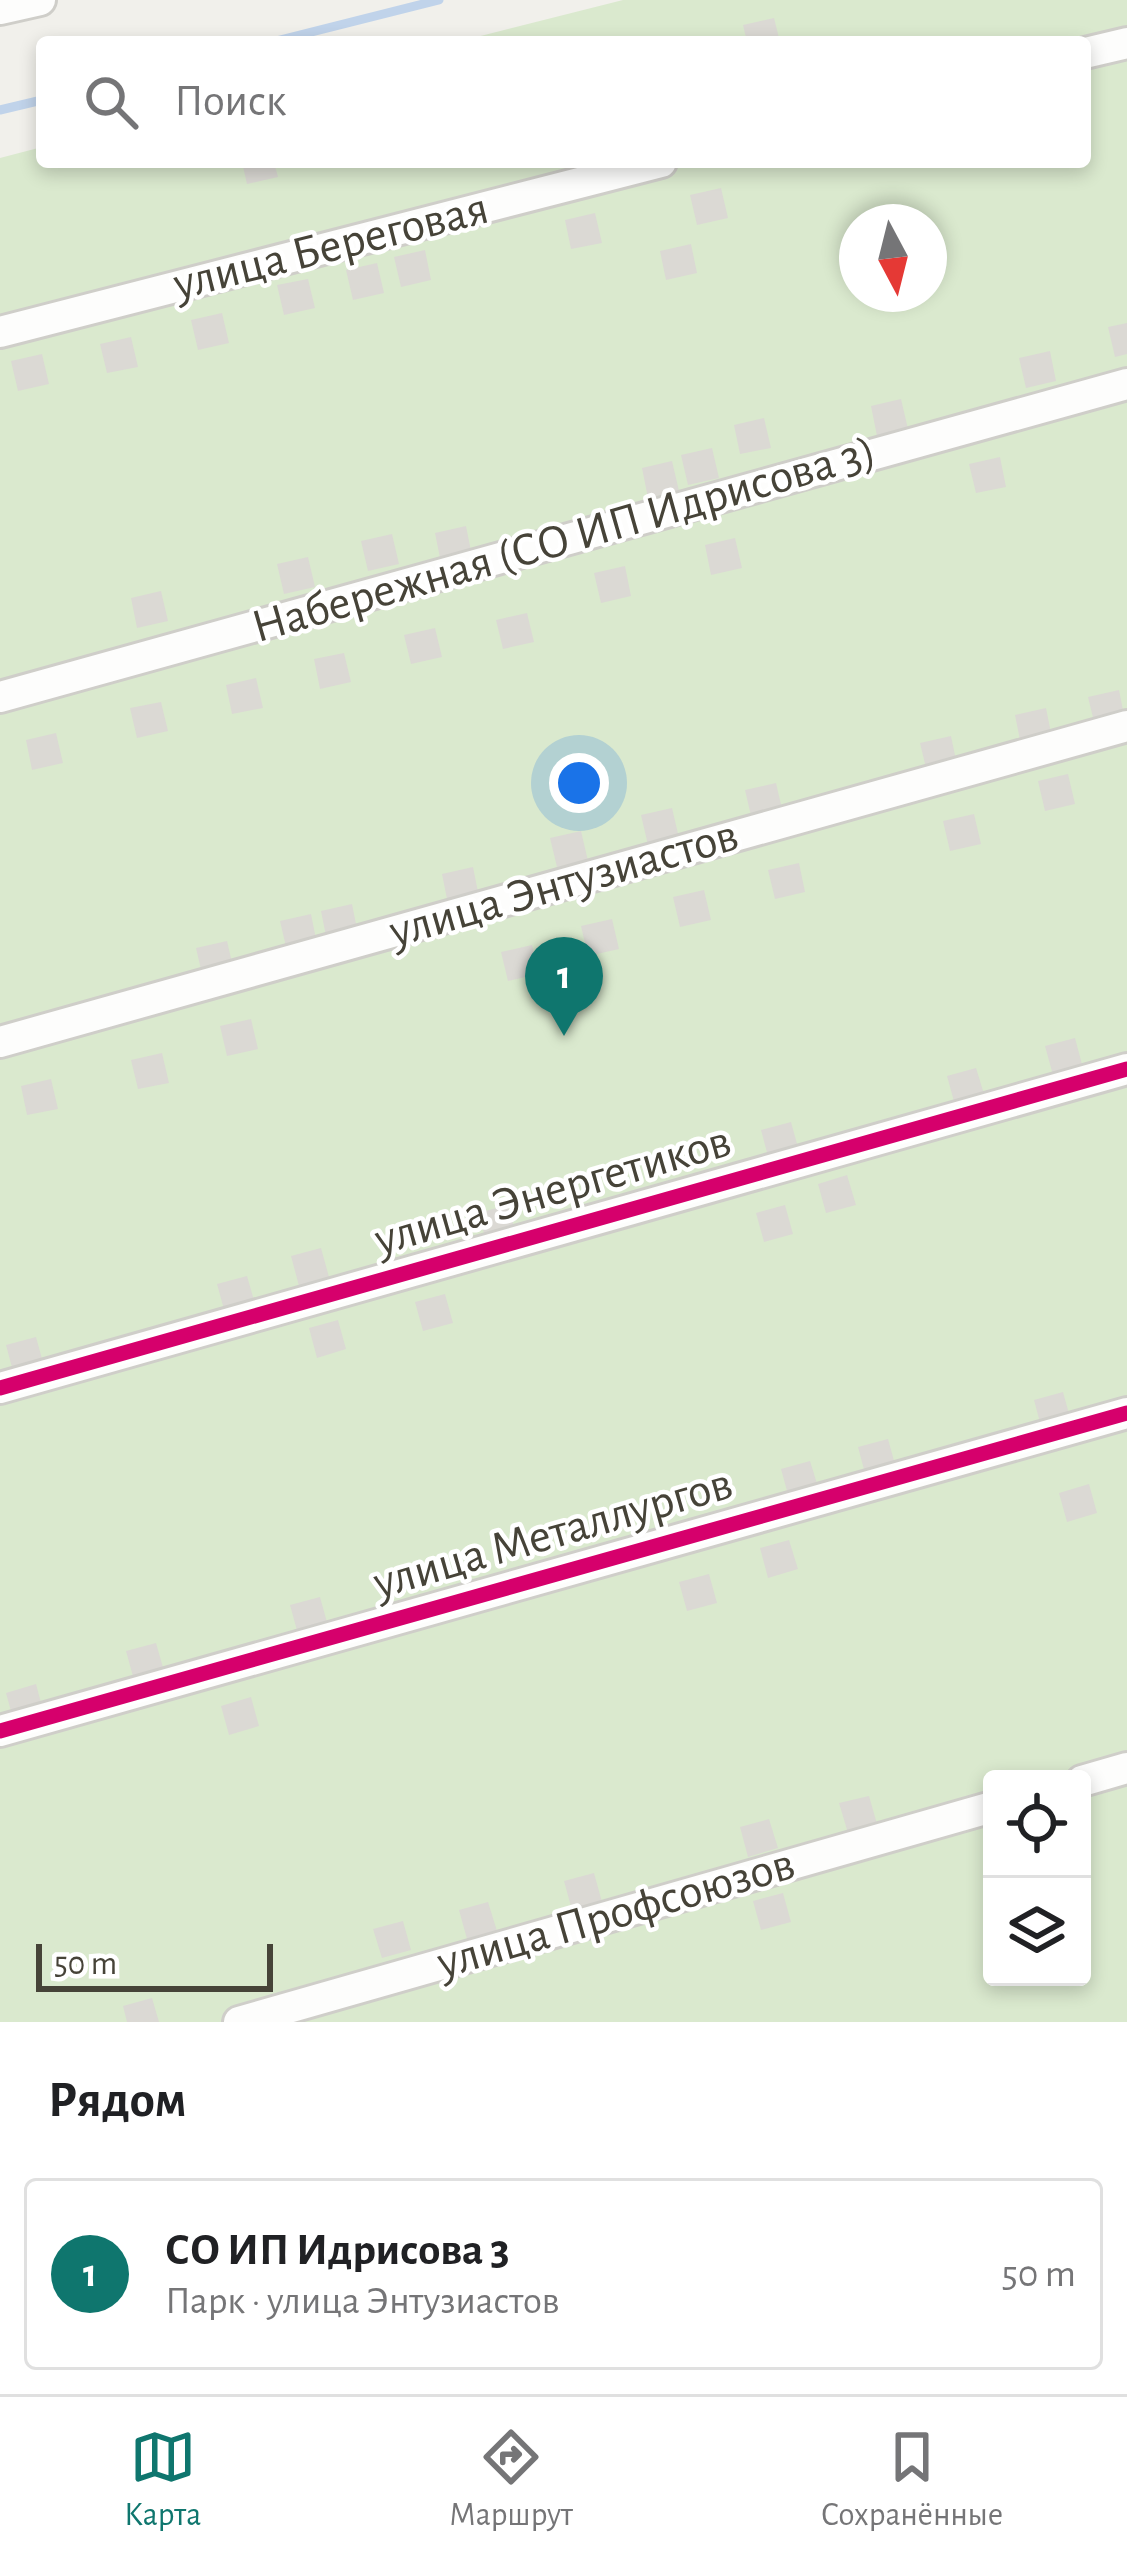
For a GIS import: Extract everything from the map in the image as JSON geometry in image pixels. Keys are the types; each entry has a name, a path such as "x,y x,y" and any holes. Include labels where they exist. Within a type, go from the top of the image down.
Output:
{"street":[{"path":"0,8 40,0"},
{"path":"1091,52 1127,43"},
{"name":"улица Береговая","path":"0,332 638,168"},
{"name":"Набережная (СО ИП Идрисова 3)","path":"0,697 1127,384"},
{"name":"улица Энтузиастов","path":"0,1042 1127,726"},
{"name":"улица Энергетиков","path":"0,1388 1127,1069"},
{"name":"улица Металлургов","path":"0,1731 1127,1413"},
{"path":"1091,1778 1127,1768"},
{"name":"улица Профсоюзов","path":"239,2022 983,1810"}],"green space":[{"path":"623,0 1127,0 1127,2022 0,2022 0,158 36,149 36,168 1091,168 1091,36 481,36"}],"building":[{"path":"774,18 778,36 746,36 743,25"},
{"path":"243,168 276,168 278,177 247,184"},
{"path":"721,188 728,218 697,225 690,195"},
{"path":"595,213 602,243 571,249 565,220"},
{"path":"691,244 697,273 666,280 660,251"},
{"path":"425,250 431,280 401,287 394,257"},
{"path":"377,263 384,293 353,300 346,270"},
{"path":"308,279 315,308 284,315 277,285"},
{"path":"222,313 229,343 198,350 191,320"},
{"path":"1127,323 1127,354 1115,357 1108,327"},
{"path":"131,337 138,367 107,373 100,344"},
{"path":"1050,351 1056,381 1026,388 1019,358"},
{"path":"42,354 49,384 18,391 11,361"},
{"path":"901,399 908,429 877,436 871,406"},
{"path":"764,418 771,448 740,454 734,425"},
{"path":"712,448 719,478 688,485 681,455"},
{"path":"1000,457 1006,487 976,493 969,464"},
{"path":"672,461 679,491 648,498 642,468"},
{"path":"466,526 472,556 441,563 435,533"},
{"path":"392,534 399,564 368,571 361,541"},
{"path":"735,538 742,568 711,575 705,545"},
{"path":"308,557 315,587 284,594 277,564"},
{"path":"625,566 631,596 601,603 594,573"},
{"path":"161,591 168,621 137,628 131,598"},
{"path":"527,613 534,642 503,649 496,620"},
{"path":"435,628 442,657 411,664 404,635"},
{"path":"344,653 351,682 320,689 314,659"},
{"path":"256,678 263,708 232,714 226,685"},
{"path":"1119,690 1125,720 1095,726 1088,697"},
{"path":"161,702 168,731 137,738 130,708"},
{"path":"1046,708 1052,738 1021,745 1015,715"},
{"path":"56,733 63,763 32,770 26,740"},
{"path":"951,736 957,765 927,772 920,743"},
{"path":"1068,774 1075,804 1045,811 1038,781"},
{"path":"776,783 783,813 752,820 745,790"},
{"path":"672,808 679,838 648,845 641,815"},
{"path":"974,814 981,844 950,851 943,821"},
{"path":"581,831 588,861 557,867 550,838"},
{"path":"799,863 805,892 775,899 768,870"},
{"path":"473,867 479,897 448,904 442,874"},
{"path":"704,890 711,920 680,927 673,897"},
{"path":"352,904 358,934 327,941 321,911"},
{"path":"311,914 317,944 287,951 280,921"},
{"path":"612,919 619,949 588,956 581,926"},
{"path":"227,941 234,971 203,978 196,948"},
{"path":"532,945 539,974 508,981 501,952"},
{"path":"251,1019 258,1049 227,1056 220,1026"},
{"path":"1075,1038 1083,1068 1053,1075 1045,1046"},
{"path":"162,1053 169,1083 138,1089 131,1060"},
{"path":"976,1068 985,1097 955,1105 947,1076"},
{"path":"51,1079 58,1109 27,1115 21,1086"},
{"path":"791,1122 799,1151 769,1160 761,1130"},
{"path":"847,1175 856,1205 826,1213 818,1184"},
{"path":"508,1205 516,1234 487,1243 478,1213"},
{"path":"785,1205 793,1234 764,1242 756,1213"},
{"path":"321,1248 329,1277 299,1286 291,1256"},
{"path":"247,1276 255,1304 225,1313 217,1284"},
{"path":"445,1294 453,1323 423,1331 415,1302"},
{"path":"338,1320 346,1349 317,1358 309,1328"},
{"path":"36,1337 44,1366 14,1375 6,1345"},
{"path":"1063,1392 1071,1421 1042,1430 1034,1400"},
{"path":"888,1439 896,1468 866,1477 858,1447"},
{"path":"810,1461 819,1490 789,1498 781,1469"},
{"path":"1089,1484 1097,1513 1067,1522 1059,1493"},
{"path":"789,1540 798,1569 768,1578 760,1548"},
{"path":"709,1574 717,1603 687,1611 679,1582"},
{"path":"320,1597 328,1626 298,1634 290,1605"},
{"path":"156,1643 164,1671 134,1680 126,1651"},
{"path":"36,1684 44,1714 14,1722 6,1693"},
{"path":"251,1697 259,1726 229,1735 221,1706"},
{"path":"869,1796 877,1824 848,1833 839,1803"},
{"path":"769,1819 778,1848 748,1857 740,1827"},
{"path":"594,1873 602,1902 572,1910 564,1881"},
{"path":"783,1893 791,1922 761,1930 753,1901"},
{"path":"488,1902 497,1931 467,1939 459,1910"},
{"path":"403,1921 411,1950 382,1958 373,1929"},
{"path":"152,1998 159,2022 127,2022 123,2006"}],"waterway":[{"path":"296,36 439,0"},
{"path":"0,110 36,101"}],"cycle path":[{"path":"0,1388 1127,1069"},
{"path":"0,1731 1127,1413"}],"place":[{"name":"СО ИП Идрисова 3","path":"564,1036"}]}
